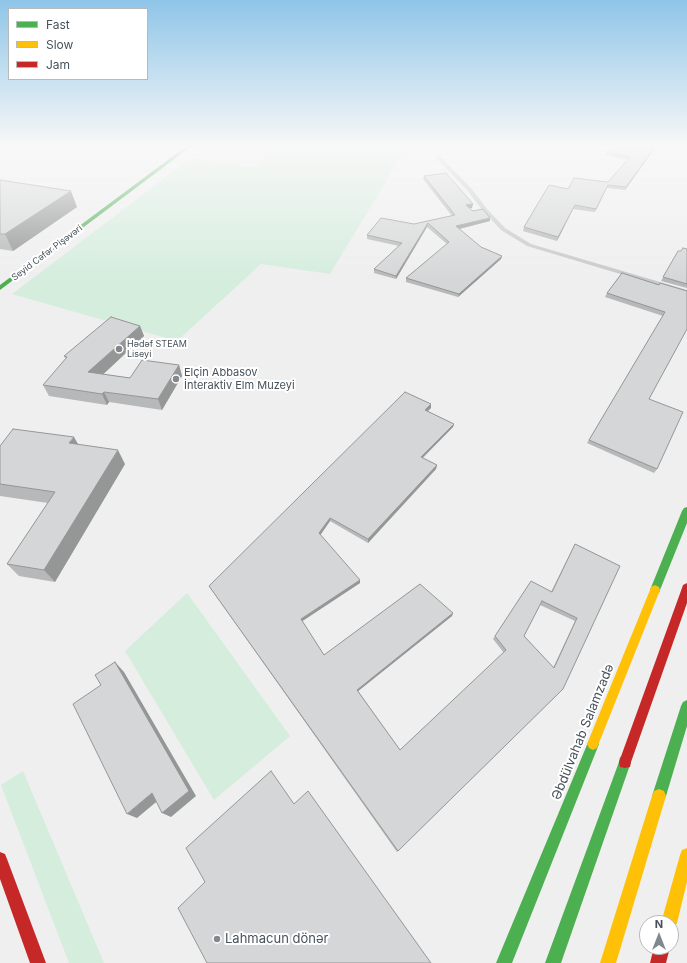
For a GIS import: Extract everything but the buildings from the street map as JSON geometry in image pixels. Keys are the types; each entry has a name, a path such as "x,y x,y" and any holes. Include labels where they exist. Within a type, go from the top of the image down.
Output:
{"street":[{"name":"Seyid Cəfər Pişəvəri","path":"0,277 46,246 123,190"},
{"name":"Seyid Cəfər Pişəvəri","path":"0,288 131,190"},
{"path":"470,190 485,210 503,229 529,244 687,292"},
{"name":"Əbdülvahab Salamzadə","path":"504,963 687,511"},
{"path":"553,963 687,588"},
{"path":"608,963 686,710"},
{"path":"671,915 687,855"},
{"path":"0,859 38,963"}],"green space":[{"path":"149,190 381,190 330,274 261,264 177,341 12,294"},
{"path":"187,593 290,736 214,800 125,651"},
{"path":"23,771 104,963 69,963 1,785"}],"traffic: fast":[{"path":"0,288 131,190"},
{"path":"655,590 687,511"},
{"path":"659,796 687,706"},
{"path":"504,963 593,744"},
{"path":"553,963 625,762"}],"traffic: slow":[{"path":"593,744 655,590"},
{"path":"608,963 659,796"},
{"path":"671,915 687,855"}],"traffic: jam":[{"path":"625,762 687,588"},
{"path":"0,859 38,963"},
{"path":"658,963 660,955"}],"place":[{"name":"Hədəf STEAM Liseyi","path":"119,349"},
{"name":"Elçin Abbasov İnteraktiv Elm Muzeyi","path":"176,379"},
{"name":"Lahmacun dönər","path":"217,939"}]}
